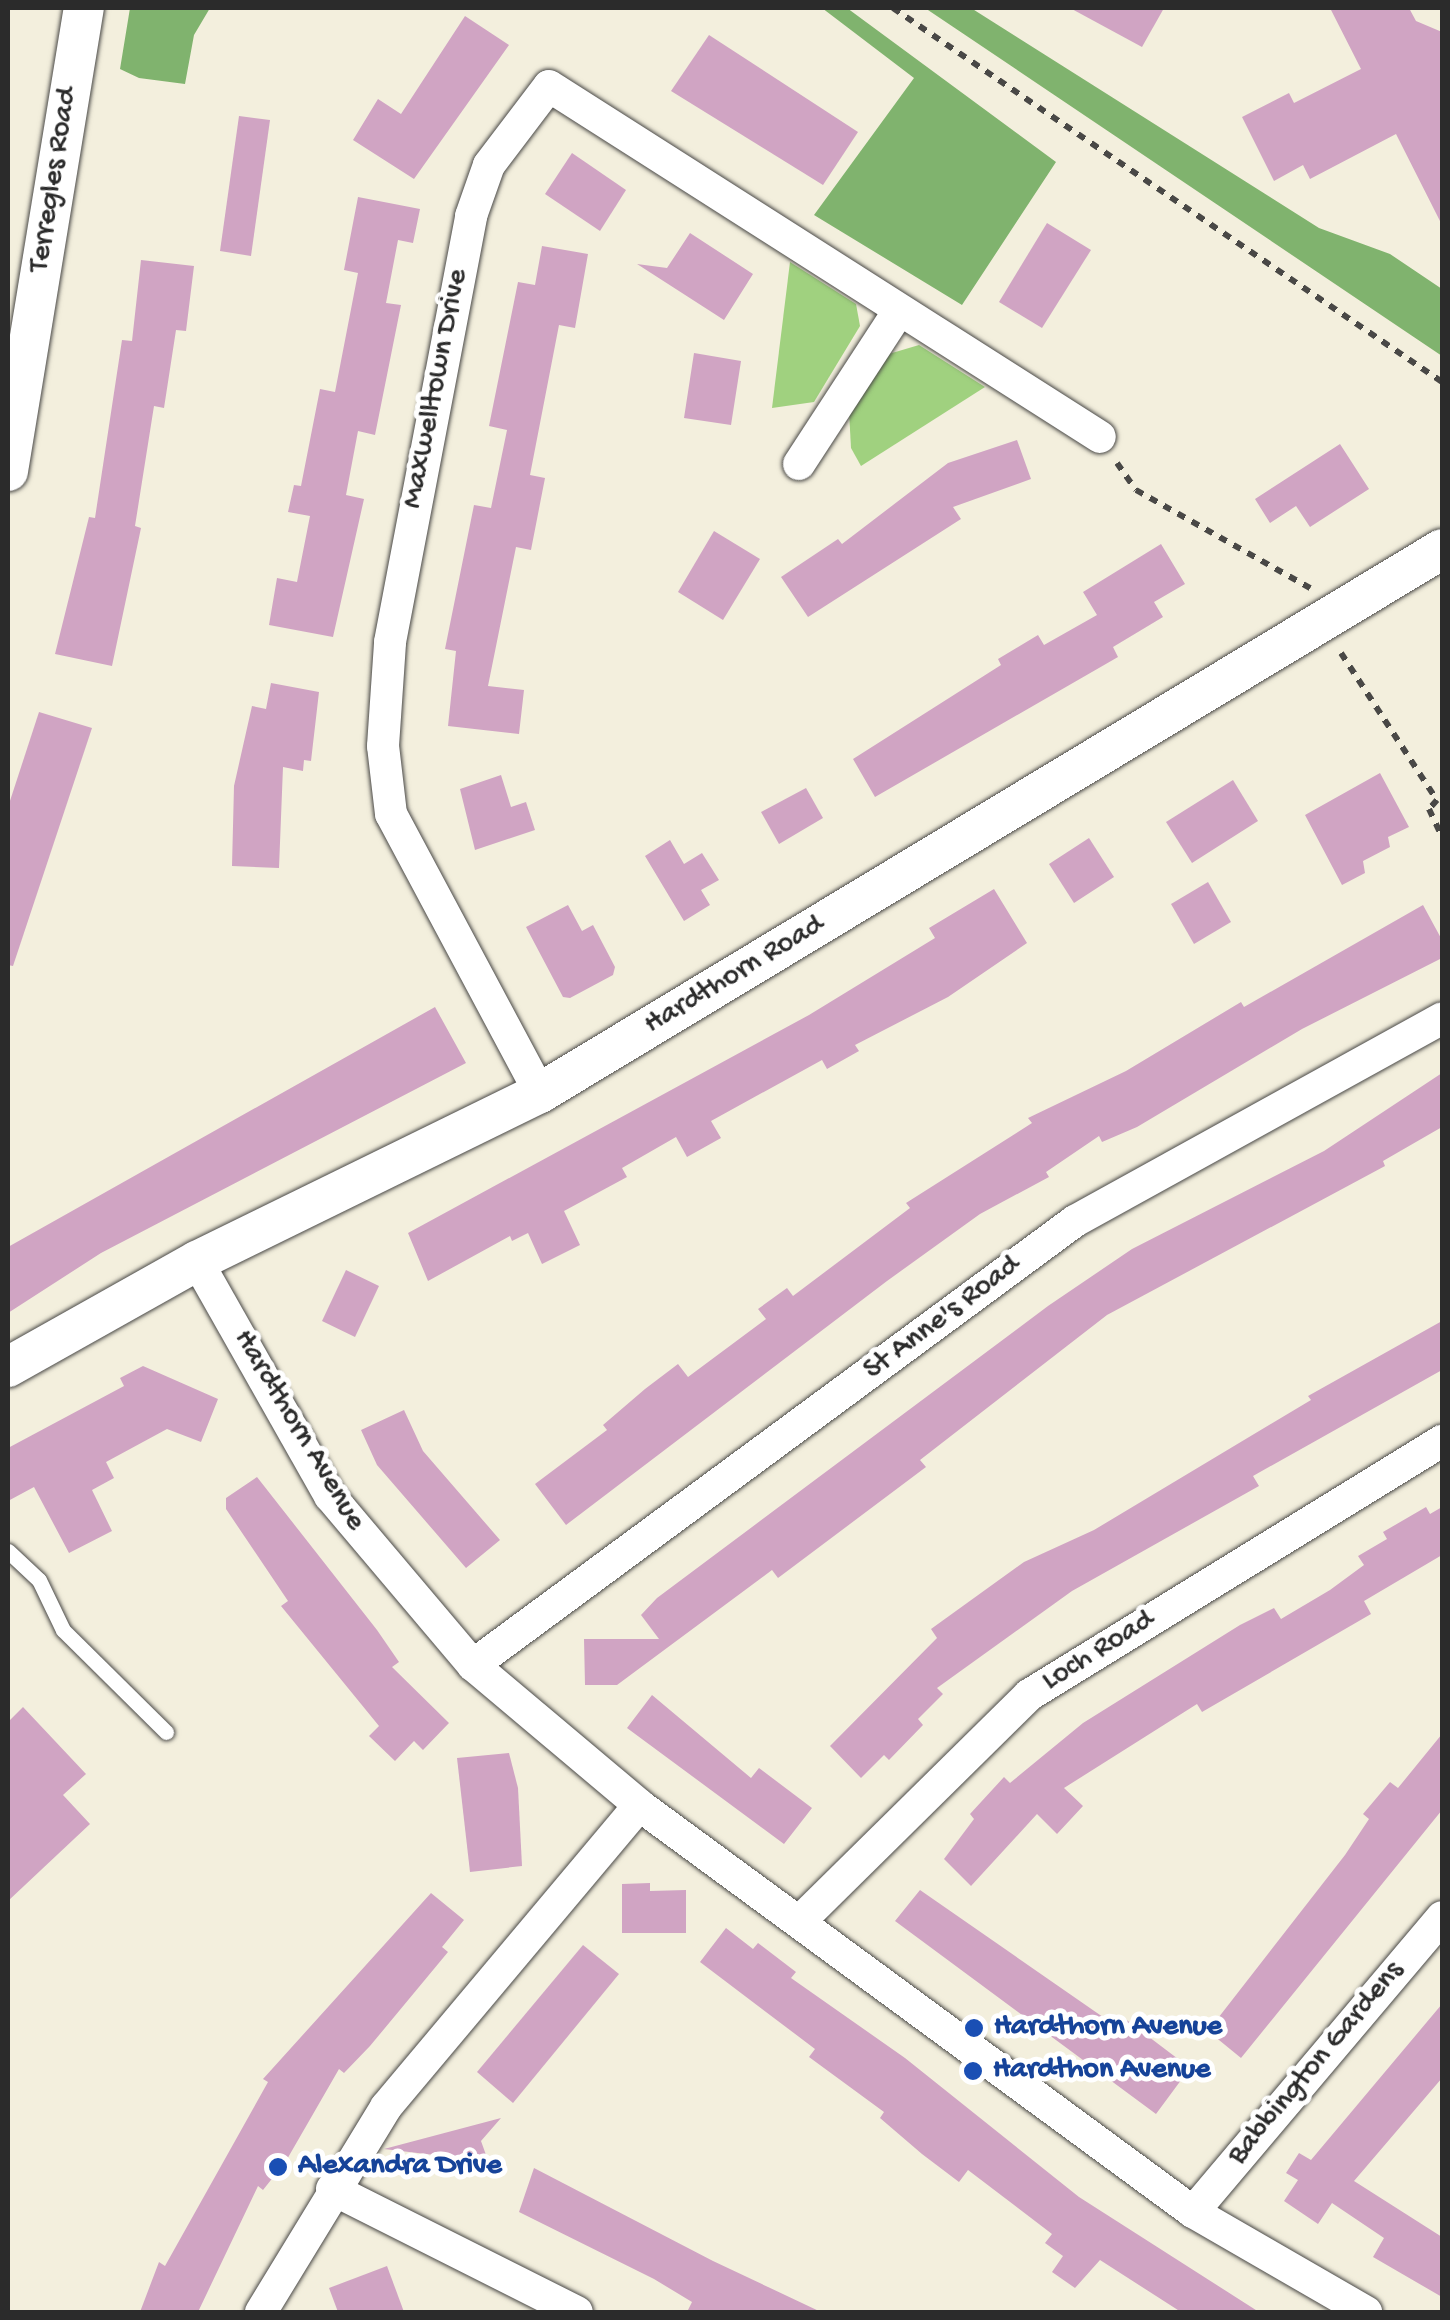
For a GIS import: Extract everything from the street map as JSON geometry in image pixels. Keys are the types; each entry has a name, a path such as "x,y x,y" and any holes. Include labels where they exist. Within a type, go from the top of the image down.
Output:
{"street":[{"name":"Terregles Road","path":"8,471 84,8"},
{"name":"Maxwelltown Drive","path":"540,1093 391,814 383,746 390,642 471,216 489,165 548,86 1100,438"},
{"path":"799,464 898,312"},
{"name":"Hardthorn Road","path":"8,1367 196,1261 540,1093 1442,549"},
{"name":"St Anne's Road","path":"473,1665 1075,1221 1442,1018"},
{"name":"Hardthorn Avenue","path":"196,1261 330,1496 473,1665 639,1805 1193,2212 1366,2312"},
{"name":"Loch Road","path":"800,1921 1029,1695 1442,1441"},
{"path":"261,2312 332,2189 386,2107 639,1805"},
{"name":"Babbington Gardens","path":"1193,2212 1442,1917"},
{"path":"332,2189 577,2312"}],"lane":[{"path":"8,1551 39,1580 62,1630 166,1732"}],"path":[{"path":"893,8 1442,382"},
{"path":"1100,438 1136,490 1333,616 1437,800 1429,808 1442,837"}],"green space":[{"path":"130,8 210,8 194,35 185,84 139,78 120,69"},
{"path":"822,8 847,8 1056,162 962,305 814,215 914,78"},
{"path":"925,8 971,8 1319,228 1390,254 1442,289 1442,356"},
{"path":"790,262 856,304 860,326 814,402 772,408"},
{"path":"919,345 985,387 861,466 851,448 849,411 882,356"}],"building":[{"path":"1070,8 1164,8 1142,47"},
{"path":"1330,8 1409,8 1416,21 1442,32 1442,225 1396,134 1310,179 1303,165 1274,181 1242,117 1289,93 1294,103 1361,69"},
{"path":"465,16 509,45 414,179 353,140 378,99 401,114"},
{"path":"709,35 858,132 823,185 671,91"},
{"path":"239,116 270,120 251,256 220,251"},
{"path":"572,153 626,190 600,231 545,194"},
{"path":"358,197 420,209 413,243 398,240 386,303 401,305 375,435 358,431 346,495 364,499 333,637 269,625 277,578 297,582 310,516 288,512 294,485 301,486 320,389 335,392 358,273 344,270"},
{"path":"1047,223 1091,250 1042,328 999,302"},
{"path":"690,233 753,274 724,320 637,264 667,268"},
{"path":"542,246 588,254 575,328 559,325 530,475 545,478 531,550 516,547 488,686 524,690 519,734 448,726 456,651 445,649 474,505 491,508 507,430 489,426 518,282 535,285"},
{"path":"141,260 194,266 186,331 176,330 164,408 154,406 135,526 141,528 112,666 55,654 89,517 95,518 122,340 132,341"},
{"path":"694,353 741,361 731,425 684,418"},
{"path":"1017,440 1031,479 953,507 961,519 808,617 781,577 838,539 842,544 948,463"},
{"path":"1340,444 1369,489 1310,527 1296,506 1270,523 1255,499"},
{"path":"714,531 760,559 723,620 678,592"},
{"path":"1161,544 1185,584 1154,602 1163,617 1113,647 1118,657 875,797 853,759 1001,665 998,659 1038,635 1044,645 1097,615 1083,592"},
{"path":"271,683 319,692 311,761 304,760 303,771 283,767 279,868 232,866 234,786 252,706 266,709"},
{"path":"39,712 92,728 13,966 8,965 8,807"},
{"path":"1380,773 1409,827 1388,837 1390,847 1363,861 1365,873 1342,885 1305,815"},
{"path":"501,775 511,807 526,802 535,830 475,850 460,789"},
{"path":"1233,780 1258,821 1192,863 1166,822"},
{"path":"806,788 823,818 779,844 761,812"},
{"path":"1089,838 1114,877 1074,903 1049,864"},
{"path":"670,840 684,864 702,853 719,880 701,890 710,905 684,921 645,856"},
{"path":"1208,882 1231,922 1194,944 1171,904"},
{"path":"994,889 1027,943 948,997 855,1045 859,1051 827,1069 822,1060 711,1121 721,1138 687,1157 676,1137 622,1168 627,1177 564,1211 580,1245 542,1264 528,1233 512,1241 510,1236 428,1281 408,1233 809,1015 935,938 929,928"},
{"path":"568,905 582,931 593,925 615,967 613,975 570,998 563,997 526,927"},
{"path":"1423,905 1442,940 1442,958 1302,1029 1137,1127 1102,1142 1099,1136 1046,1172 1049,1177 980,1214 887,1281 566,1525 535,1484 607,1430 603,1425 678,1364 688,1377 766,1319 758,1309 787,1288 793,1296 910,1208 906,1203 1032,1123 1028,1118 1126,1071 1241,1002 1244,1007"},
{"path":"435,1007 466,1063 101,1253 8,1313 8,1247"},
{"path":"1442,1073 1442,1127 1383,1161 1385,1166 1107,1315 920,1460 926,1467 778,1578 772,1570 617,1685 585,1685 584,1639 659,1639 641,1615 657,1598 1048,1306 1132,1249 1324,1151"},
{"path":"346,1270 379,1286 355,1337 322,1321"},
{"path":"1442,1321 1442,1370 1253,1476 1259,1486 1072,1591 937,1688 943,1694 918,1719 923,1725 889,1760 884,1755 861,1778 830,1746 937,1638 931,1629 1024,1562 1094,1530 1311,1400 1308,1396"},
{"path":"143,1366 218,1399 201,1442 167,1429 106,1462 114,1478 92,1490 112,1531 69,1553 34,1487 8,1501 8,1448 124,1386 120,1378"},
{"path":"404,1410 423,1451 500,1540 466,1568 377,1465 361,1430"},
{"path":"257,1477 377,1630 399,1662 392,1667 449,1723 423,1750 414,1741 395,1761 369,1736 379,1726 281,1606 288,1601 226,1509 226,1498"},
{"path":"1426,1507 1430,1514 1442,1507 1442,1555 1364,1601 1371,1614 1202,1712 1197,1704 1064,1788 1083,1806 1057,1834 1037,1814 971,1886 944,1859 974,1819 970,1814 1004,1777 1010,1783 1083,1723 1240,1625 1274,1608 1281,1619 1330,1590 1364,1565 1358,1556 1387,1539 1383,1532"},
{"path":"652,1695 751,1778 759,1768 812,1808 784,1844 627,1728"},
{"path":"23,1707 86,1774 63,1795 90,1824 8,1901 8,1722"},
{"path":"1442,1734 1442,1810 1241,2058 1208,2031 1345,1855 1369,1819 1363,1814 1390,1782 1398,1788"},
{"path":"509,1753 518,1788 522,1866 470,1872 457,1758"},
{"path":"650,1883 650,1891 686,1890 686,1933 622,1933 622,1884"},
{"path":"920,1890 1113,2024 1120,2015 1190,2068 1156,2114 895,1921"},
{"path":"431,1893 464,1920 442,1947 448,1952 370,2046 344,2073 339,2069 286,2161 263,2190 258,2186 198,2312 140,2312 159,2262 165,2266 268,2082 263,2079"},
{"path":"726,1928 753,1949 758,1943 796,1972 791,1978 905,2058 1079,2197 1259,2312 1181,2312 1100,2260 1075,2288 1052,2272 1063,2256 1045,2243 1052,2234 968,2170 959,2182 922,2154 880,2118 884,2112 809,2057 815,2049 700,1962"},
{"path":"583,1945 619,1974 513,2103 477,2072"},
{"path":"1442,2004 1442,2078 1354,2181 1442,2237 1442,2297 1373,2257 1384,2238 1332,2203 1318,2224 1284,2201 1298,2180 1286,2173 1299,2153 1311,2160"},
{"path":"501,2118 481,2141 490,2166 448,2175 443,2156 384,2149"},
{"path":"534,2168 821,2312 687,2312 692,2302 654,2279 519,2212"},
{"path":"387,2266 404,2312 338,2312 329,2288"}],"place":[{"name":"Hardthorn Avenue","path":"974,2028"},
{"name":"Hardthon Avenue","path":"973,2071"},
{"name":"Alexandra Drive","path":"278,2167"}]}
